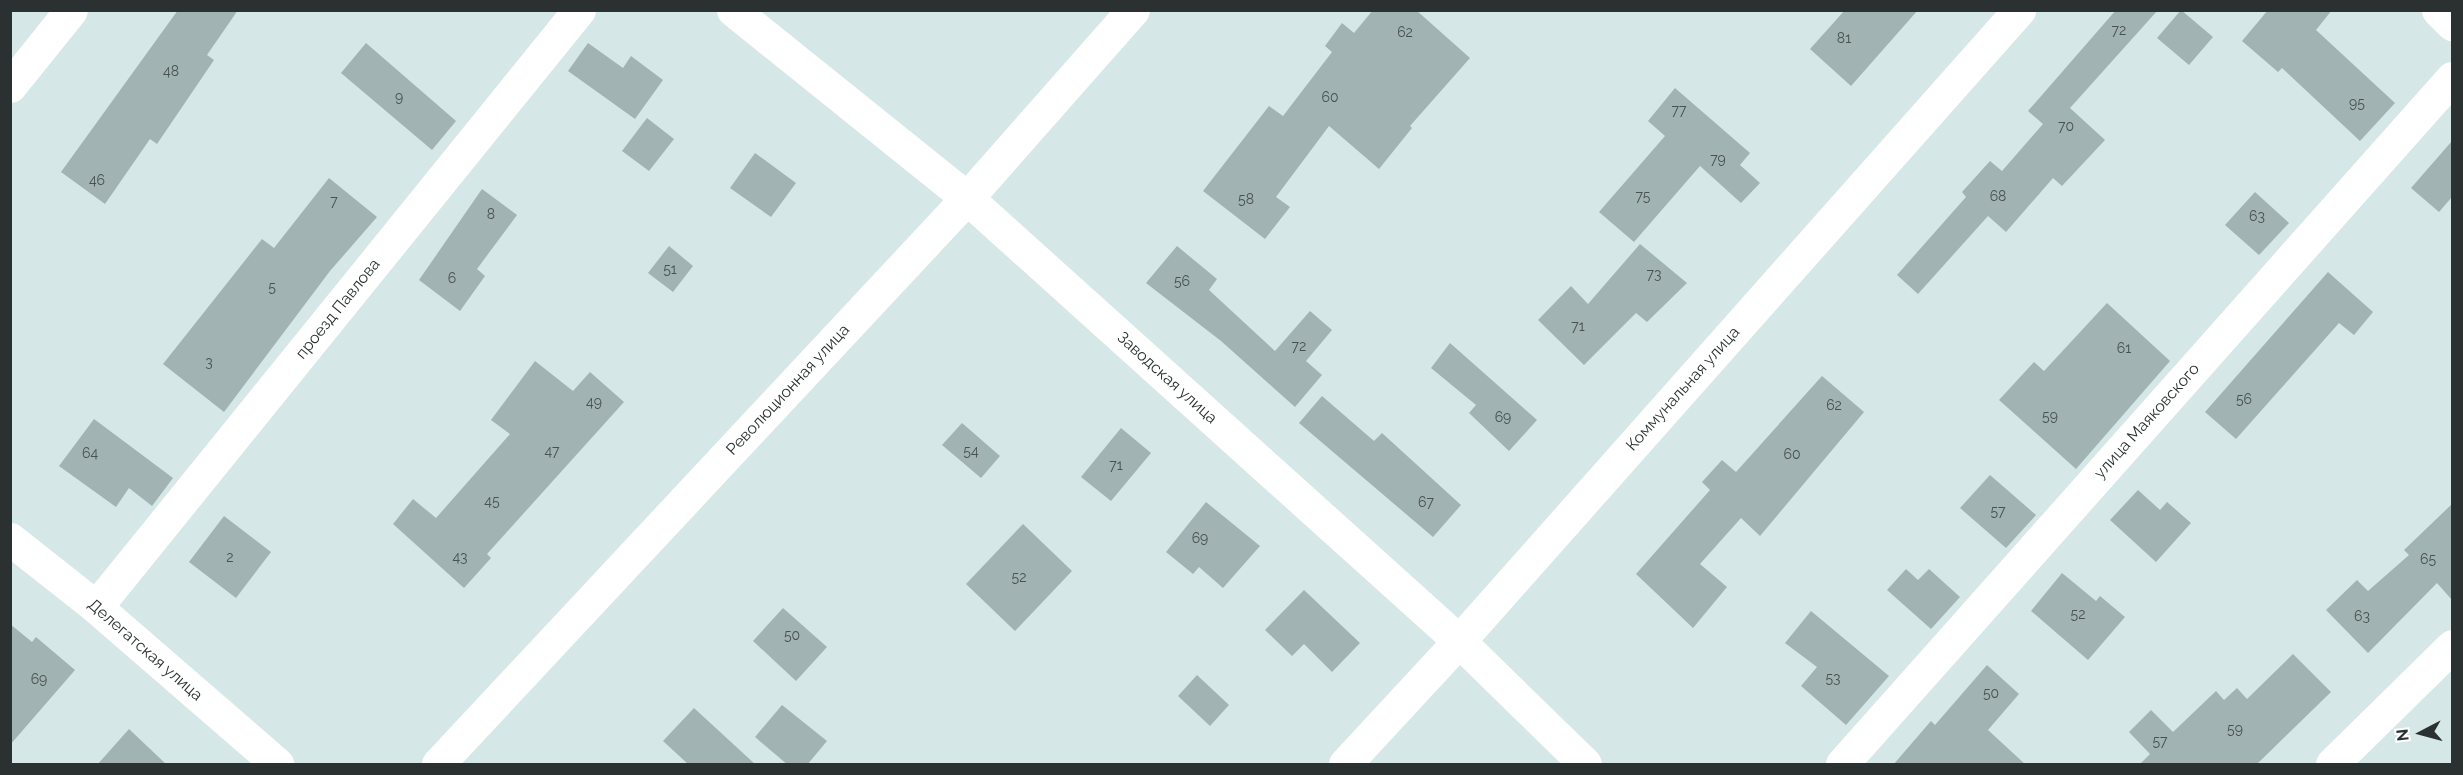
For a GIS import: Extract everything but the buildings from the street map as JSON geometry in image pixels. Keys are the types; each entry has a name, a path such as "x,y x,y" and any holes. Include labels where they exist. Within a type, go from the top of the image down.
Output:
{"street":[{"path":"10,86 71,10"},
{"name":"проезд Павлова","path":"96,607 579,10"},
{"name":"Заводская улица","path":"733,10 967,198 1459,641 1585,765"},
{"name":"Революционная улица","path":"438,765 967,198 1133,10"},
{"name":"Коммунальная улица","path":"1345,765 1459,641 2019,10"},
{"path":"2438,10 2452,24"},
{"name":"улица Маяковского","path":"1842,765 2452,78"},
{"name":"Делегатская улица","path":"10,539 96,607 277,765"},
{"path":"2332,765 2452,646"}]}
